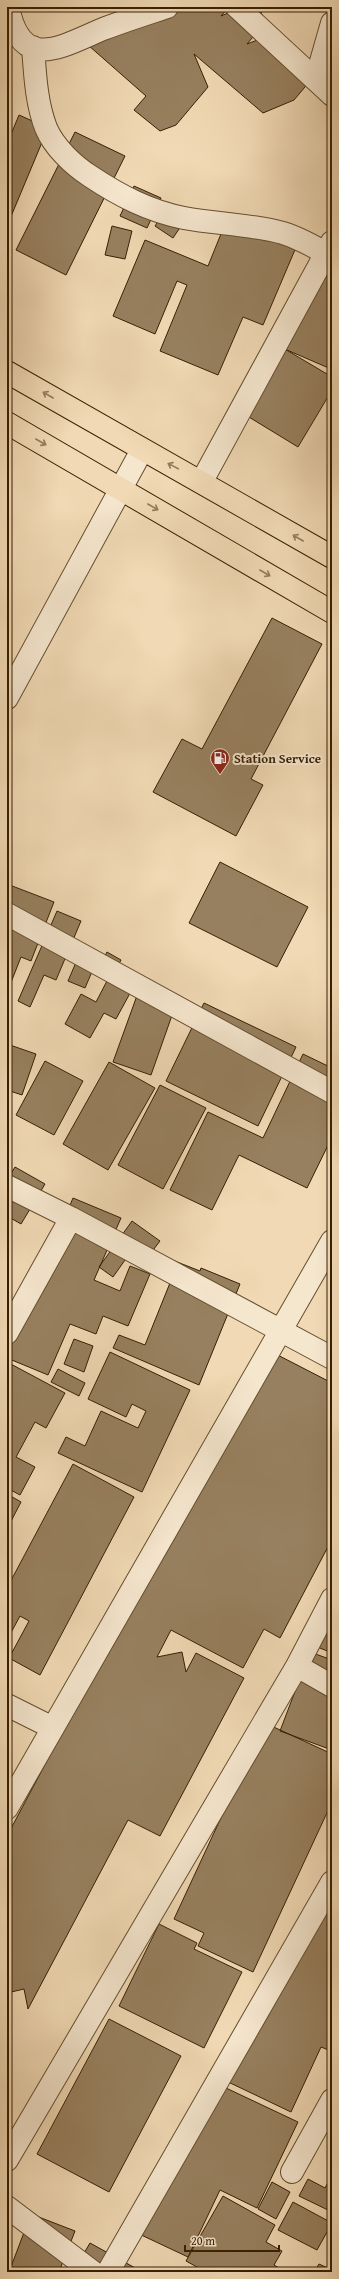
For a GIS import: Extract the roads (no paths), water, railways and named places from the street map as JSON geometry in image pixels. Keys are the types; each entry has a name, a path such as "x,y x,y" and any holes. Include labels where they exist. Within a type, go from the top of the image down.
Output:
{"main road":[{"path":"7,372 332,557"},
{"path":"7,422 332,612"}],"street":[{"path":"8,7 11,24 21,40 33,47 46,51 60,48 105,29 167,7"},
{"path":"238,7 332,94"},
{"path":"316,79 332,23"},
{"path":"33,47 37,93 46,128 61,151 80,169 132,202 158,212 184,218 236,224 284,234 330,251 202,482"},
{"path":"7,698 142,450"},
{"path":"7,914 332,1092"},
{"path":"7,1186 71,1218 332,1358"},
{"path":"7,1333 71,1218"},
{"path":"7,1808 332,1240"},
{"path":"7,2160 297,1666 332,1599"},
{"path":"297,1666 332,1686"},
{"path":"7,1705 53,1728"},
{"path":"108,2272 332,1882"},
{"path":"292,2172 332,2100"},
{"path":"7,2207 93,2272"}],"place":[{"name":"Station Service","path":"220,775"}]}
